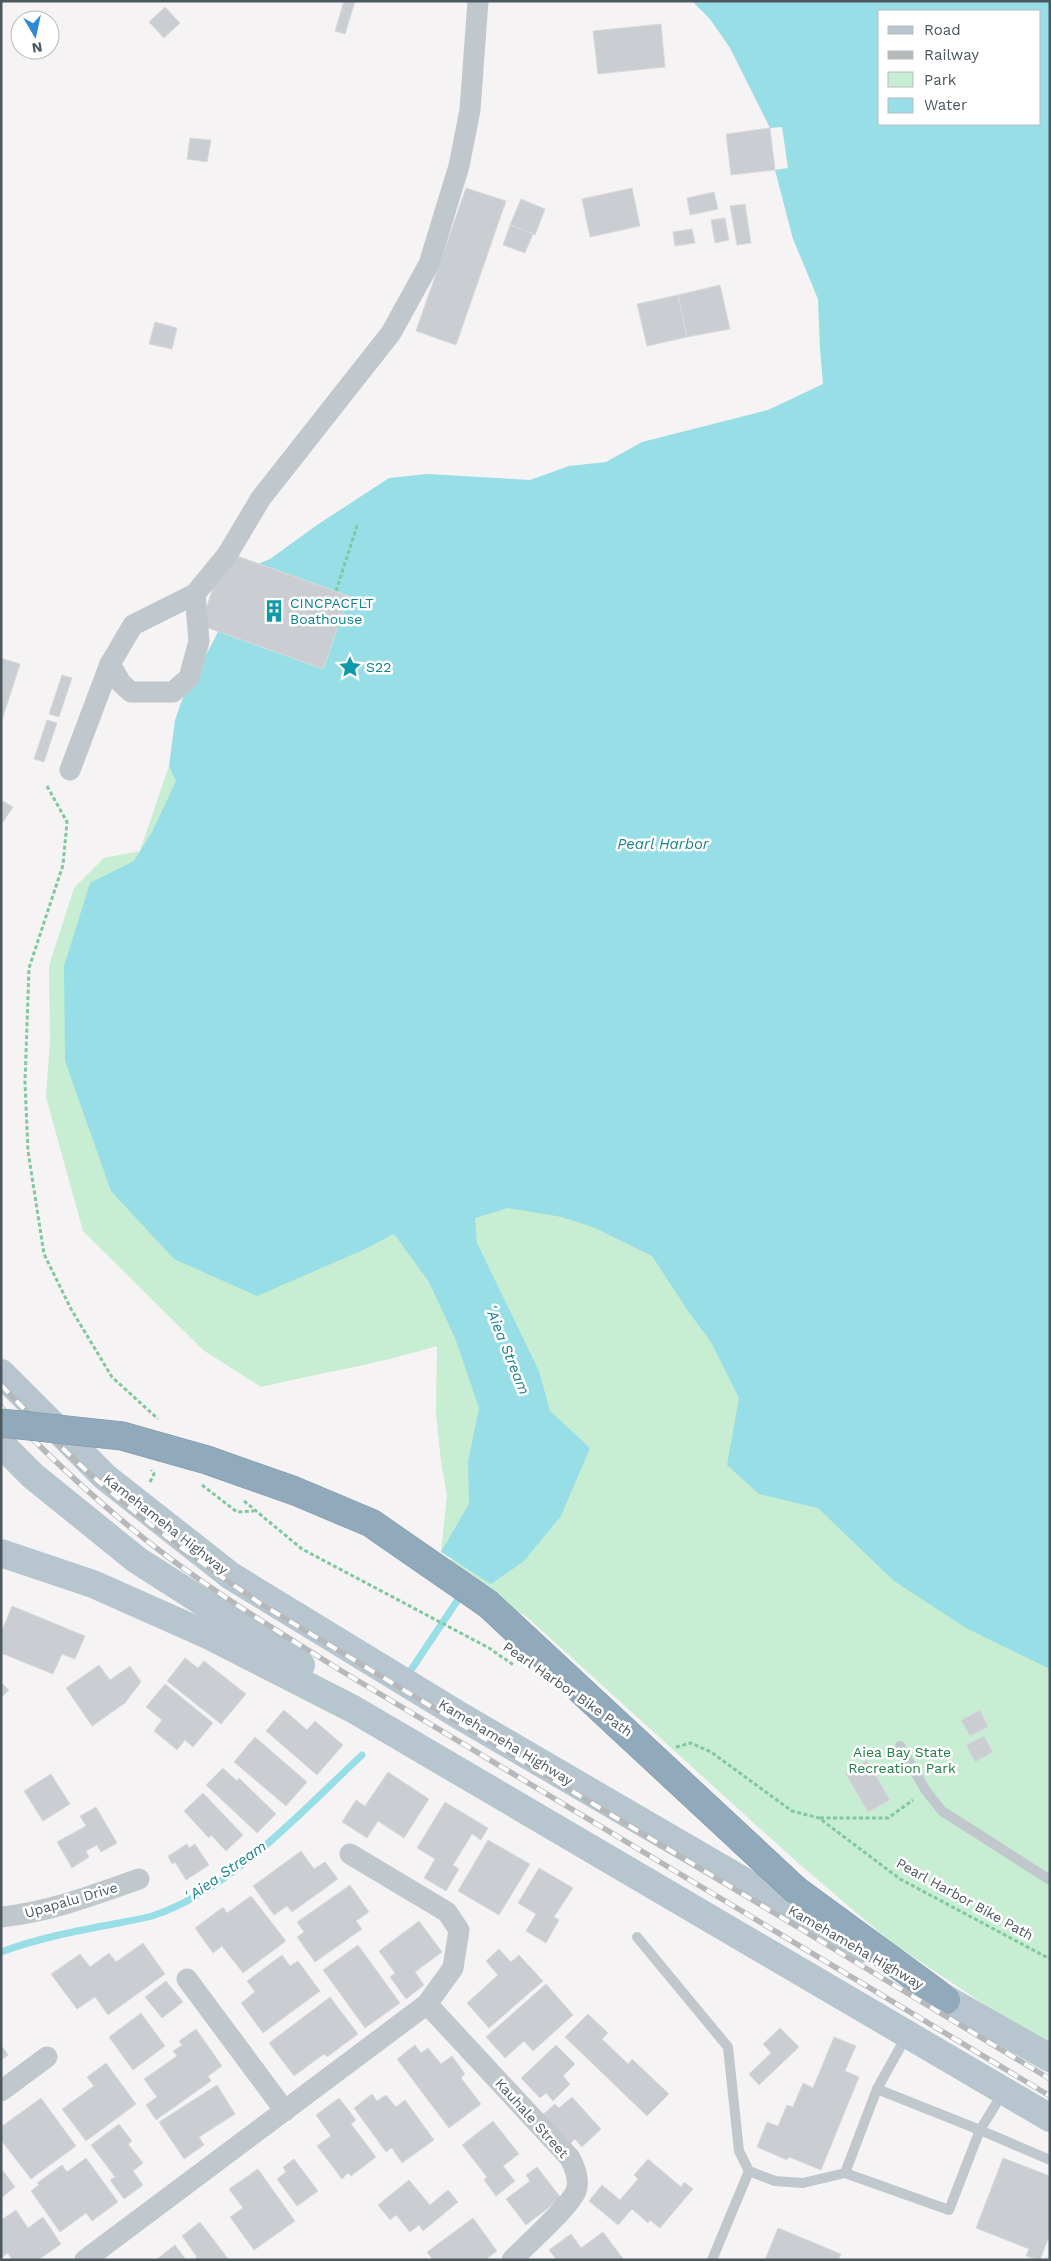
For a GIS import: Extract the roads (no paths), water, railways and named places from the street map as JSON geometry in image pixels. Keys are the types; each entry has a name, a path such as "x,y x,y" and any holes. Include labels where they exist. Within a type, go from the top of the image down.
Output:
{"highway":[{"path":"1,1423 122,1436 207,1460 371,1522 488,1604 797,1891 946,2000"}],"main road":[{"name":"Kamehameha Highway","path":"1,1373 105,1477 231,1576 462,1717 946,2000 1050,2058"},
{"path":"1,1444 33,1476 137,1560 357,1706 454,1767 1050,2118"},
{"path":"1,1554 93,1584 210,1636 357,1706"}],"street":[{"path":"70,770 110,664 133,624 195,594 227,555 261,498 391,333 429,264 459,166 470,110 478,1"},
{"path":"110,664 121,682 131,692 173,692 189,678 199,641 195,594"},
{"path":"85,2260 427,2004 453,1968 459,1930 447,1912 350,1854"},
{"name":"Upapalu Drive","path":"1,1917 24,1915 80,1900 139,1879"},
{"path":"187,1979 285,2112"},
{"name":"Kauhale Street","path":"427,2004 570,2158 577,2172 576,2190 569,2203 512,2260"},
{"path":"1,2092 47,2057"}],"lane":[{"path":"900,1746 926,1791 942,1812 1050,1880"},
{"path":"637,1937 728,2047 739,2151 749,2171 775,2181 803,2183 845,2173 950,2210 980,2130 1004,2091"},
{"path":"845,2173 877,2089 908,2035"},
{"path":"877,2089 1050,2160"},
{"path":"712,2260 749,2171"}],"water":[{"name":"Pearl Harbor","path":"692,1 1050,1 1050,1669 966,1628 894,1581 818,1508 759,1494 727,1465 739,1398 711,1342 652,1256 595,1228 562,1217 508,1208 475,1218 477,1243 539,1371 550,1411 590,1448 561,1516 524,1561 491,1584 441,1552 469,1504 468,1462 479,1408 455,1338 429,1282 394,1234 363,1250 257,1296 174,1259 111,1191 65,1061 64,966 90,883 134,861 152,832 176,781 169,766 175,720 182,700 216,636 248,568 270,559 317,525 389,478 427,474 530,480 569,466 606,462 642,442 768,410 823,384 818,299 793,239 775,170 770,128 730,48 710,19"}],"waterway":[{"name":"ʻAiea Stream","path":"409,1673 463,1592"},
{"name":"ʻAiea Stream","path":"1,1952 54,1936 141,1919 181,1904 237,1869 264,1847 362,1755"}],"railway":[{"path":"1,1385 67,1452 110,1492 217,1574 261,1604 1050,2079"},
{"path":"1,1407 61,1466 124,1522 168,1557 231,1601 340,1670 1050,2096"}],"place":[{"name":"CINCPACFLT Boathouse","path":"274,611"},
{"name":"S22","path":"350,667"}],"park label":[{"name":"Aiea Bay State Recreation Park","path":"902,1760"}]}
